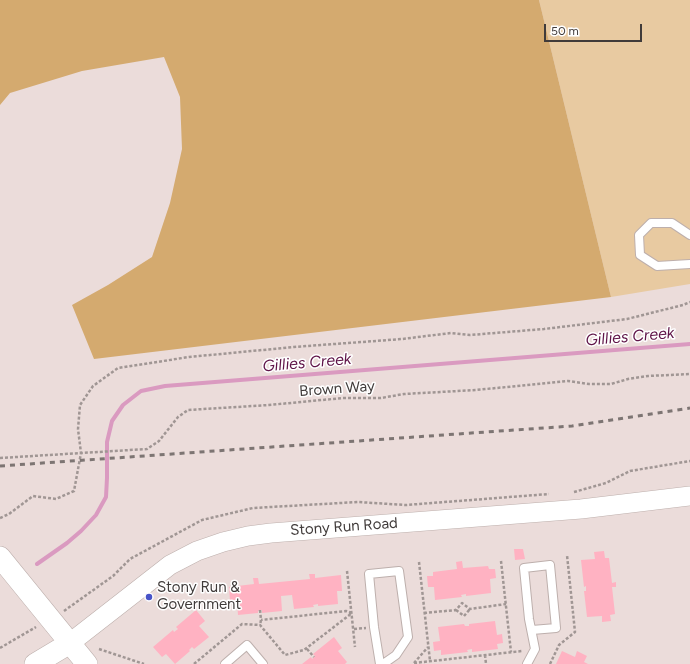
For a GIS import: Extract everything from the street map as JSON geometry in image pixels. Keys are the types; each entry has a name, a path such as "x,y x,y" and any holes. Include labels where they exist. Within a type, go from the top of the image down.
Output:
{"main road":[{"path":"0,557 70,643 93,657"},
{"name":"Stony Run Road","path":"35,664 70,643"}],"street":[{"name":"Stony Run Road","path":"70,643 170,565 197,551 223,542 248,536 581,509 690,496"}],"lane":[{"path":"690,235 672,223 651,223 639,236 640,255 657,266 690,264"},
{"path":"527,664 535,649 529,619 524,568 550,565 556,628 532,630"},
{"path":"380,664 369,574 399,572 408,637 396,655 383,664"},
{"path":"225,664 247,645 263,664"}],"path":[{"path":"0,518 9,514 33,496 56,499 74,491 82,452 78,429 80,405 93,386 118,368 189,356 402,339 451,333 470,335 544,329 627,319 690,302"},
{"name":"Brown Way","path":"0,458 147,449 158,441 178,417 188,410 269,406 343,398 381,398 404,394 476,390 568,381 589,384 611,384 628,379 648,376 690,374"},
{"path":"550,664 559,645 576,632 567,555"},
{"path":"501,561 511,652"},
{"path":"419,562 430,661"},
{"path":"347,571 355,647"},
{"path":"456,610 462,603 470,609"},
{"path":"424,613 456,610 464,616 470,609 506,604"},
{"path":"260,610 260,625"},
{"path":"261,620 346,611 352,613"},
{"path":"194,664 242,624 260,625 285,655 304,650 352,613"},
{"path":"0,648 37,627"},
{"path":"354,629 367,628"},
{"path":"413,664 428,646"},
{"path":"307,648 314,657"},
{"path":"413,664 525,650"},
{"path":"485,656 486,664"},
{"path":"93,657 144,664"}],"shaded area":[{"path":"0,0 539,0 611,297 94,359 72,305 108,285 152,257 170,203 182,149 180,97 164,57 82,71 10,93 0,105"},
{"path":"539,0 690,0 690,284 611,297"}],"building":[{"path":"514,549 523,549 525,559 515,560"},
{"path":"604,551 605,558 609,558 612,583 616,582 616,587 612,587 615,614 610,615 611,621 602,622 602,616 587,617 584,591 586,591 586,586 584,587 581,560 595,559 594,552"},
{"path":"462,561 463,568 488,566 489,569 495,569 496,578 490,579 491,593 466,596 466,594 461,595 462,597 435,600 434,587 428,587 427,576 433,576 433,572 457,569 456,562"},
{"path":"309,574 315,574 315,578 341,575 342,591 337,591 338,604 318,606 318,604 313,605 314,607 294,609 292,595 281,596 282,611 262,613 262,610 258,611 258,613 238,615 237,600 230,601 229,587 254,584 253,578 258,578 259,584 310,579"},
{"path":"196,610 205,621 199,626 209,637 194,649 192,647 189,650 190,651 175,664 166,654 162,657 153,647 173,630 174,632 178,629 176,627"},
{"path":"495,621 497,635 502,634 503,643 497,644 498,649 472,652 472,649 467,650 468,652 441,655 441,650 434,651 433,642 440,641 438,627 464,624 465,626 469,626 469,624"},
{"path":"334,637 342,648 338,651 347,662 345,664 302,664 311,657 312,659 315,656 313,654"},
{"path":"562,651 575,657 577,651 587,656 584,662 588,664 556,664"}],"waterway":[{"name":"Gillies Creek","path":"37,564 67,543 96,515 106,497 107,442 112,421 123,405 141,391 165,386 690,344"}],"railway":[{"path":"0,466 572,426 690,408"}],"place":[{"name":"Stony Run & Government","path":"149,597"}]}
